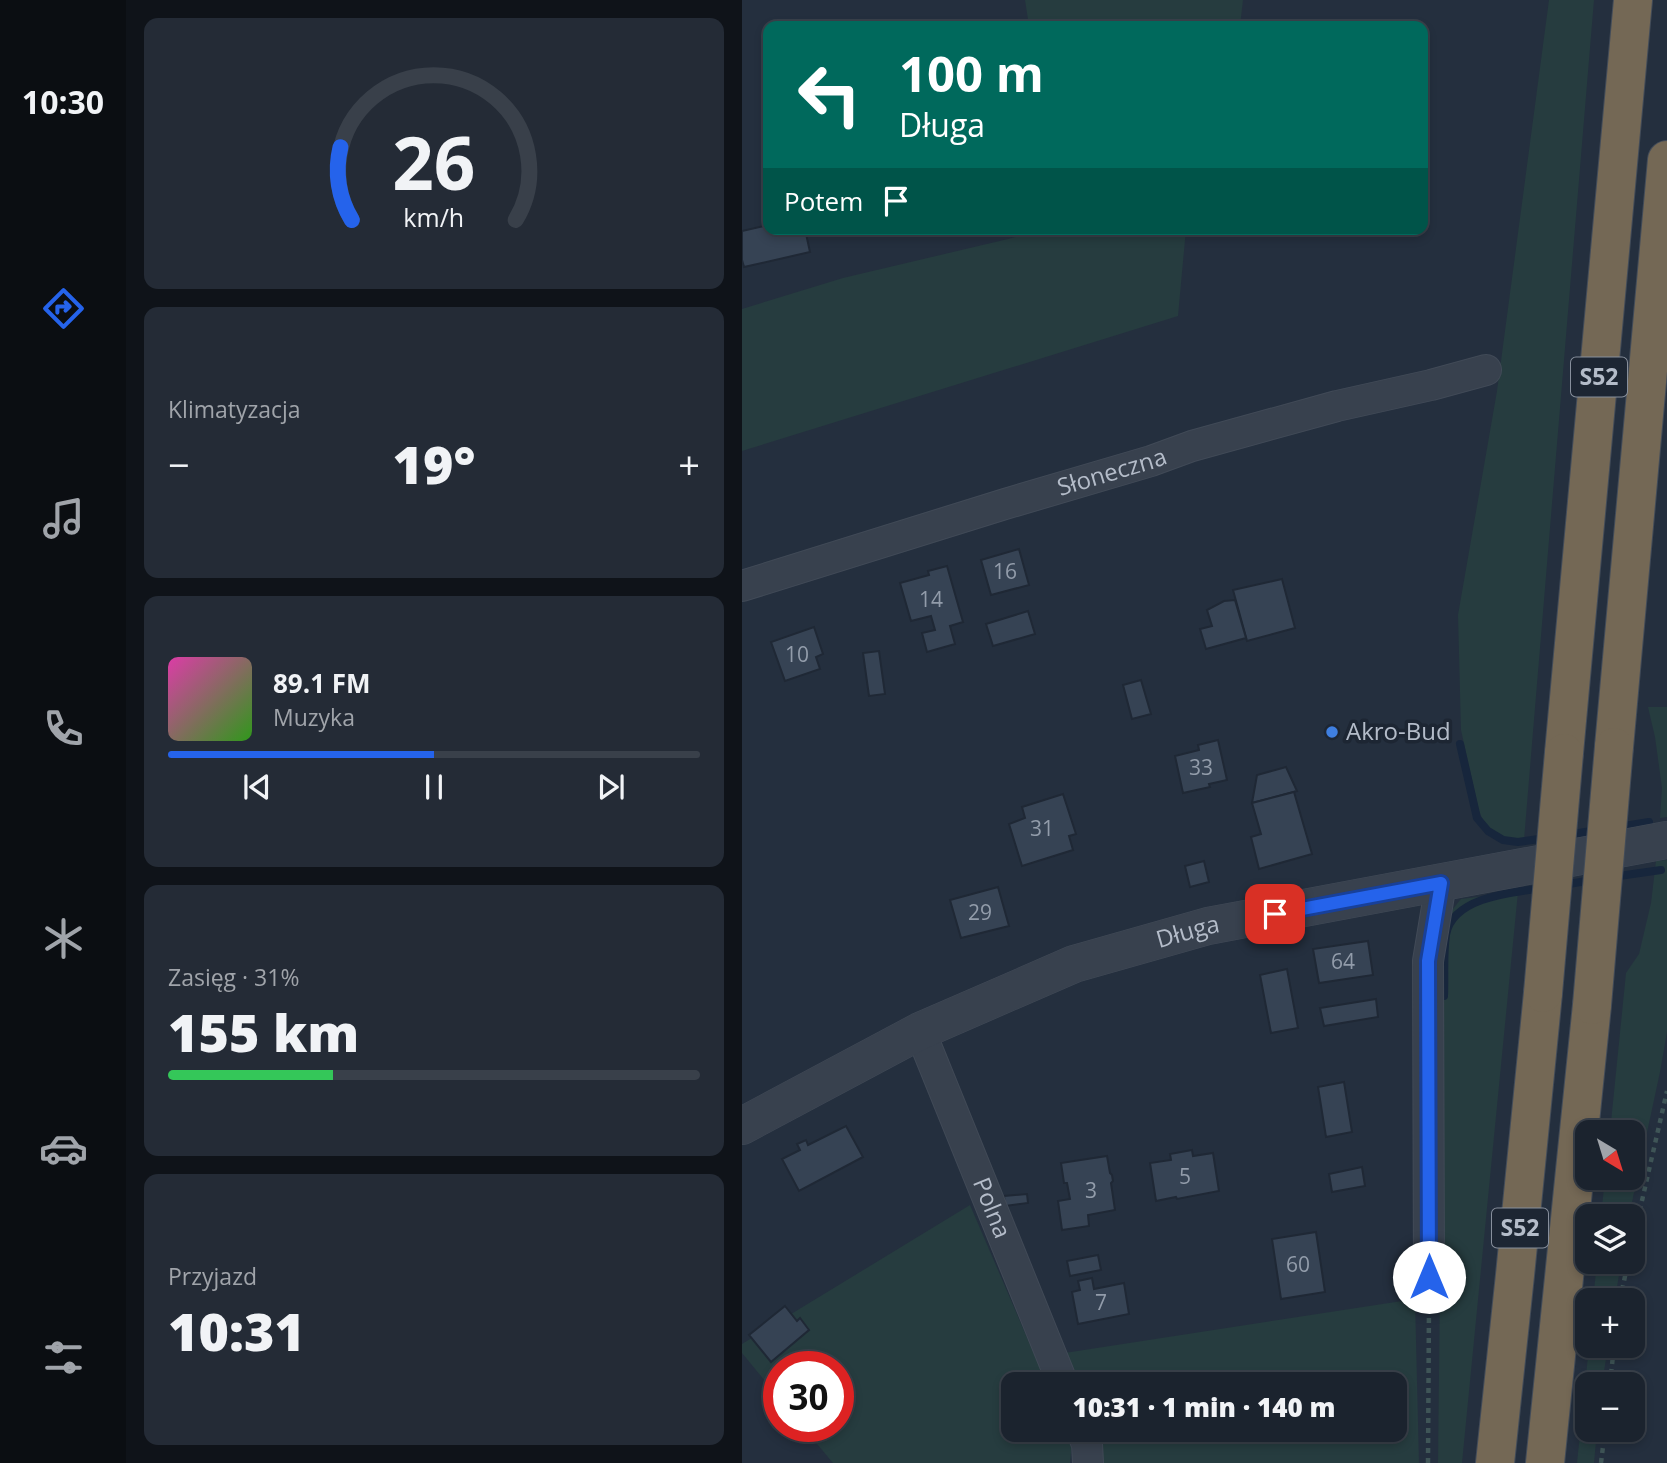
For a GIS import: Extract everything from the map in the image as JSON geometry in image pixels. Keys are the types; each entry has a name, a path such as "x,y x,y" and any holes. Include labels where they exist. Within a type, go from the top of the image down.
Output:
{"highway":[{"name":"S52","path":"1495,1463 1543,993 1633,0"},
{"name":"S52","path":"1545,1463 1592,1005 1667,160"}],"street":[{"name":"Słoneczna","path":"742,586 1151,461 1192,446 1336,406 1486,370"},
{"name":"Długa","path":"742,1126 920,1031 1074,964 1208,926 1667,840"},
{"path":"1429,1277 1428,961 1441,883"},
{"name":"Polna","path":"920,1031 1058,1372"},
{"path":"1086,1442 1088,1463"}],"path":[{"path":"1641,1204 1667,1091"},
{"path":"1428,1463 1429,1277"},
{"path":"1601,1463 1604,1442"}],"green space":[{"path":"1025,0 1243,0 1241,21 1028,21"},
{"path":"1549,0 1594,0 1524,840 1501,838 1485,825 1479,811 1461,730 1458,615 1497,391"},
{"path":"1022,235 1185,235 1178,316 742,451 742,309 843,278"},
{"path":"1648,707 1667,707 1667,817 1660,818 1662,788"},
{"path":"1667,860 1667,1032 1645,1142 1645,1120 1611,1120 1626,973 1639,954 1651,903 1656,861"},
{"path":"1518,892 1462,1463 1438,1463 1444,920 1461,899"},
{"path":"1604,1190 1635,1190 1632,1204 1602,1204"},
{"path":"970,1205 1042,1372 1001,1372 1001,1442 1072,1442 1070,1463 833,1463 815,1442 854,1442 854,1351 763,1351 763,1379 742,1353 742,1344"},
{"path":"1596,1274 1619,1274 1617,1288 1594,1288"},
{"path":"1415,1299 1419,1463 1097,1463 1093,1442 1407,1442 1407,1372 1066,1372 1058,1354"},
{"path":"1588,1358 1606,1358 1604,1372 1586,1372"},
{"path":"1579,1442 1596,1442 1594,1463 1577,1463"}],"building":[{"path":"763,226 763,235 806,235 810,252 744,267 742,231"},
{"path":"1019,549 1029,585 991,595 981,560"},
{"path":"947,566 963,622 950,626 955,644 927,652 922,633 935,630 931,616 911,621 900,583 929,575 928,571"},
{"path":"1282,579 1295,628 1247,641 1233,590"},
{"path":"1235,600 1246,638 1206,649 1200,629 1212,626 1207,610 1224,601"},
{"path":"1028,611 1035,634 993,646 986,624"},
{"path":"814,627 823,654 816,657 820,669 785,681 771,642"},
{"path":"879,651 885,694 869,696 863,653"},
{"path":"1141,680 1151,714 1132,719 1123,685"},
{"path":"1218,740 1227,780 1183,793 1175,756 1199,750 1198,745"},
{"path":"1286,767 1297,791 1252,803 1257,775"},
{"path":"1294,792 1312,854 1259,869 1251,837 1261,834 1252,803"},
{"path":"1063,794 1076,834 1069,836 1073,850 1022,866 1009,824 1025,818 1022,807"},
{"path":"1204,861 1209,882 1190,887 1185,866"},
{"path":"998,887 1009,926 961,938 950,900"},
{"path":"1368,941 1373,975 1319,983 1313,949"},
{"path":"1287,969 1298,1028 1271,1033 1260,975"},
{"path":"1376,999 1378,1017 1324,1026 1320,1008"},
{"path":"1344,1082 1352,1132 1326,1137 1318,1087"},
{"path":"846,1126 863,1157 799,1191 782,1159 800,1150 797,1144 806,1140 808,1145"},
{"path":"1192,1150 1193,1156 1213,1153 1219,1191 1156,1201 1150,1163 1171,1160 1170,1154"},
{"path":"1107,1156 1113,1181 1111,1183 1115,1210 1088,1215 1089,1226 1062,1230 1058,1201 1070,1199 1061,1163"},
{"path":"1362,1167 1365,1186 1332,1192 1329,1174"},
{"path":"1027,1194 1028,1203 1005,1206 1004,1196"},
{"path":"1316,1232 1325,1292 1281,1299 1272,1239"},
{"path":"1098,1255 1101,1270 1070,1276 1067,1261"},
{"path":"1092,1278 1094,1289 1124,1283 1129,1314 1078,1324 1072,1292 1080,1290 1078,1281"},
{"path":"785,1306 797,1321 800,1318 809,1330 784,1351 763,1352 749,1335"}],"waterway":[{"path":"1460,744 1477,818 1488,831 1503,840 1518,842 1546,838"},
{"path":"1618,827 1649,822"},
{"path":"1566,835 1598,830"},
{"path":"1612,877 1661,870"},
{"path":"1563,885 1592,880"},
{"path":"1444,996 1446,935 1459,912 1486,899 1544,888"}],"place":[{"name":"Akro-Bud","path":"1332,732"}],"route":[{"path":"1275,914 1441,883 1428,961 1429,1277"}]}
